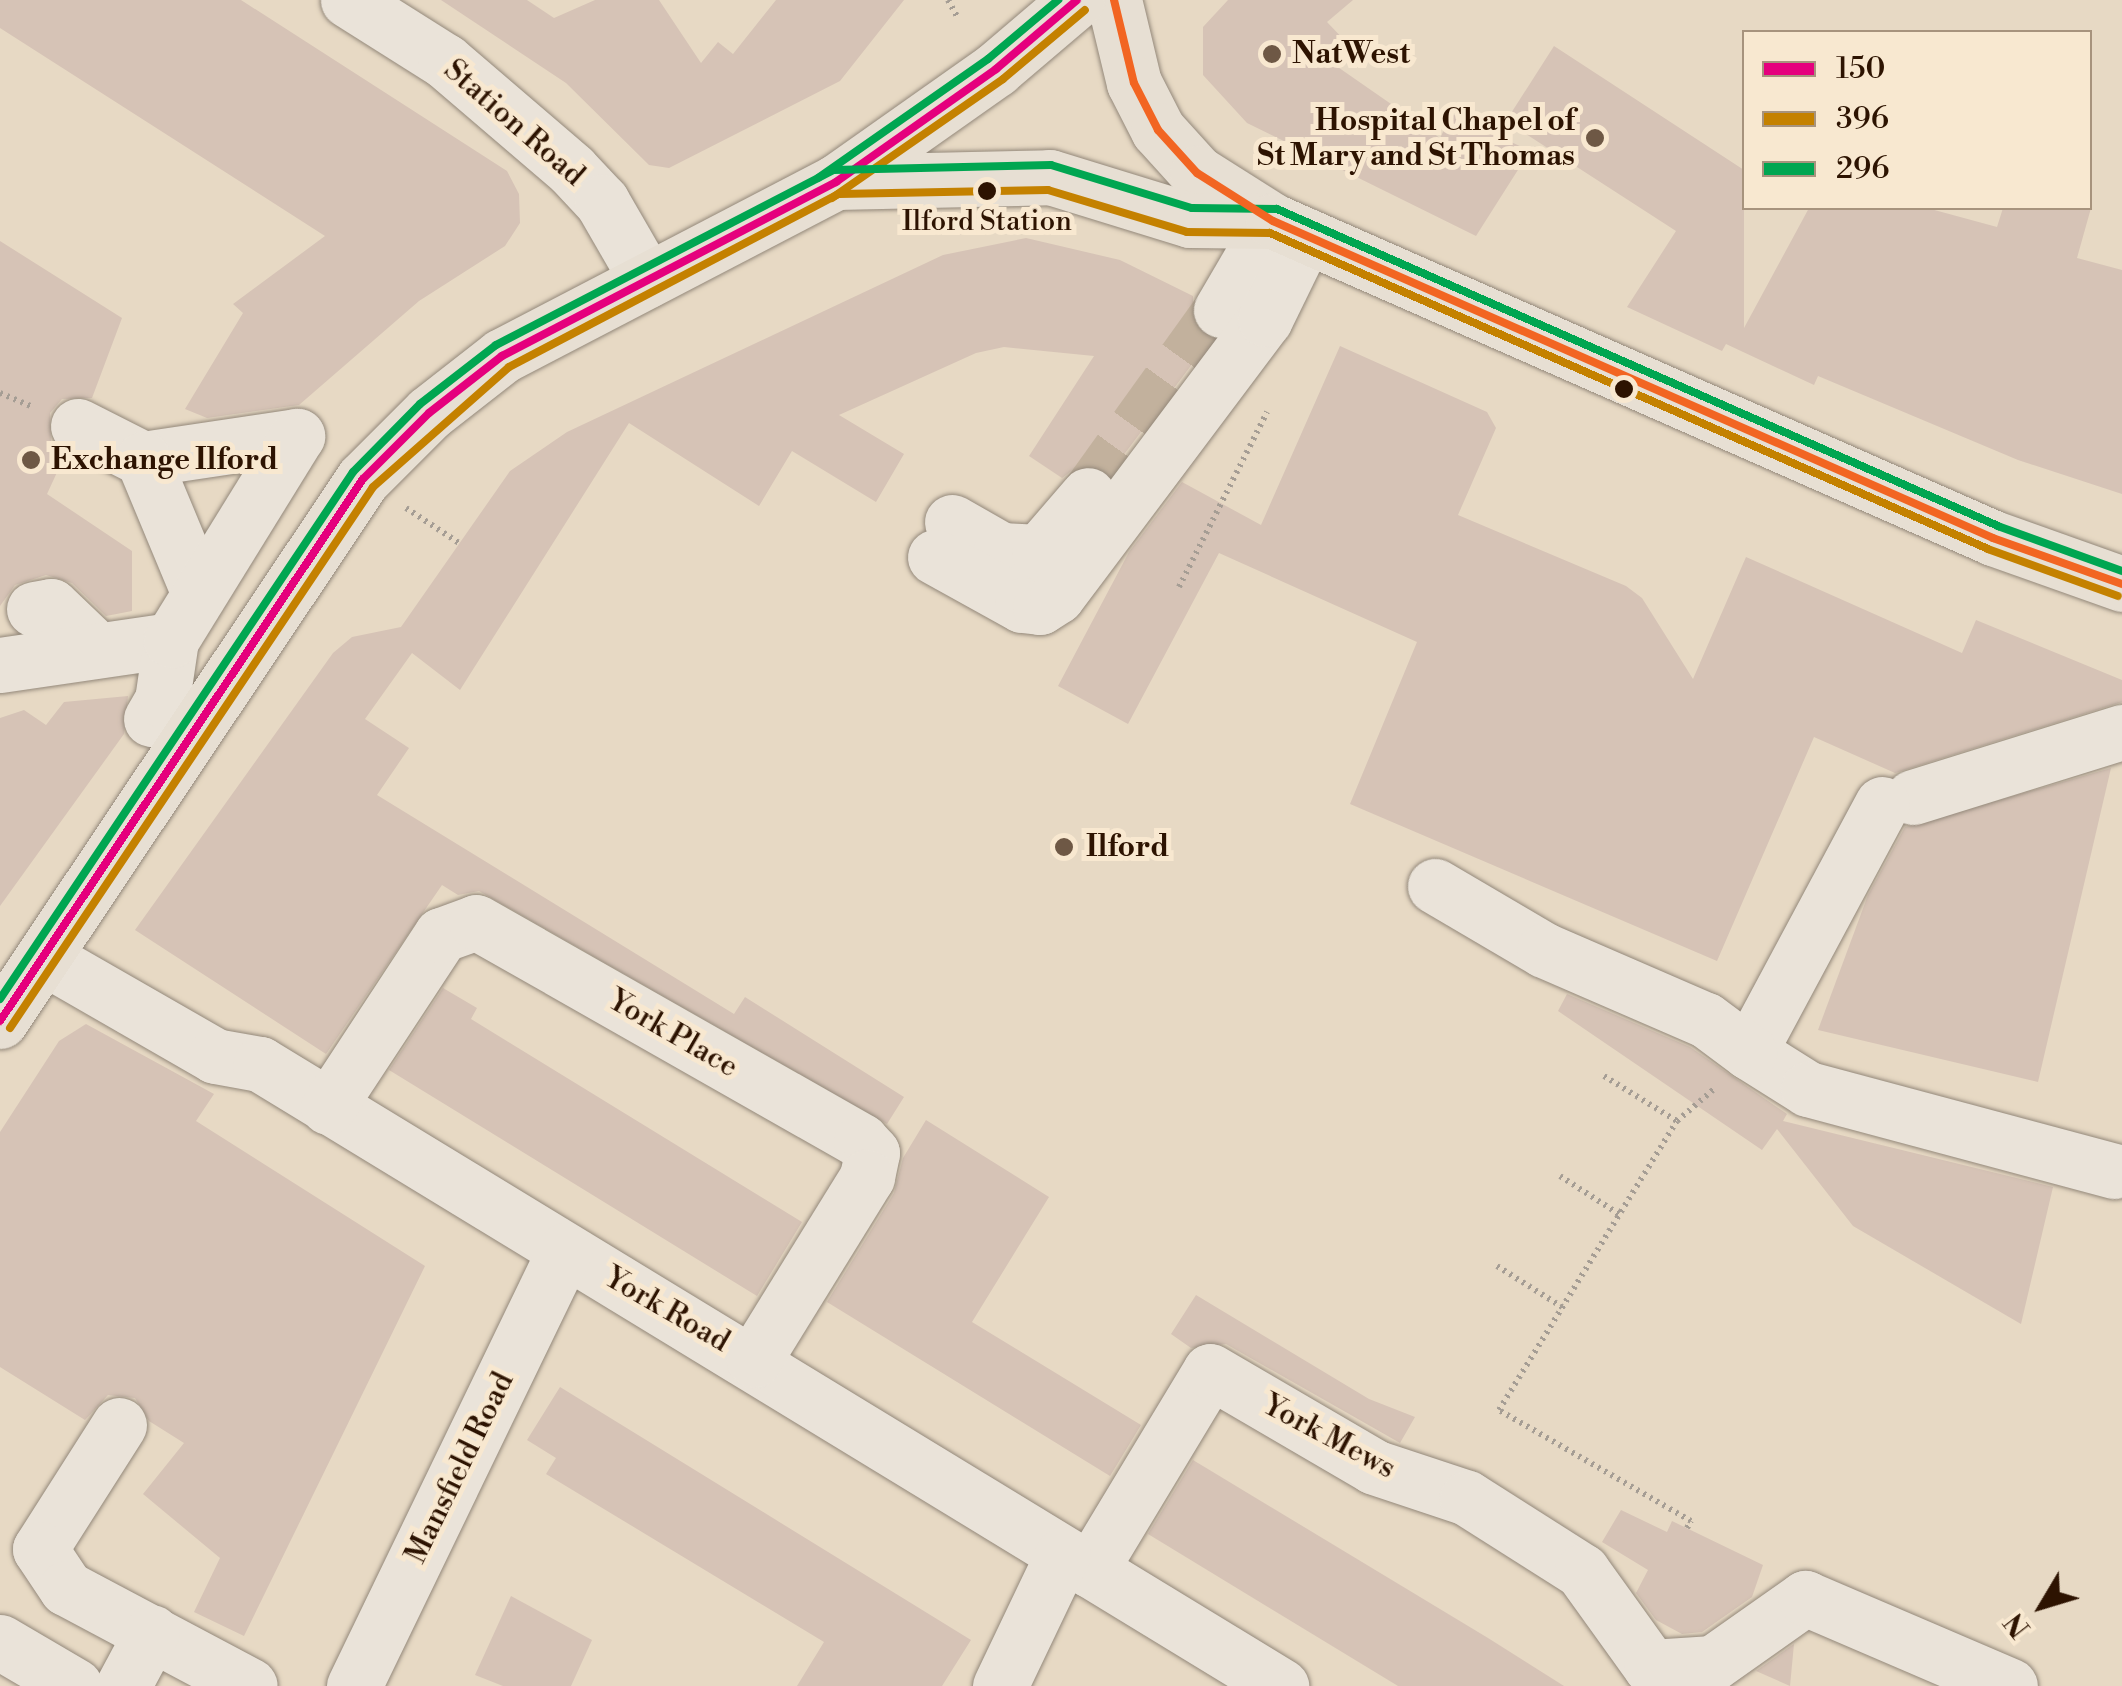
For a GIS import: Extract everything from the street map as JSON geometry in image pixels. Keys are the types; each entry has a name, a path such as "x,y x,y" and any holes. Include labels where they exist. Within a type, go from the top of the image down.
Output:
{"main road":[{"path":"0,1021 363,479 429,413 502,356 836,182 996,69 1077,0"},
{"path":"1114,0 1134,83 1158,130 1197,172 1289,228 1993,538 2122,584"},
{"path":"836,182 1050,177 1190,220 1289,228"}],"street":[{"name":"Station Road","path":"348,0 446,61 572,170 602,202 647,280"},
{"path":"1221,310 1289,228"},
{"path":"1088,495 1038,552 943,540 1022,605 1040,608 1057,596 1265,319 1289,228"},
{"path":"78,426 143,459 296,436 198,589 171,640 162,700 151,718"},
{"path":"143,459 198,589"},
{"path":"26,644 97,650 171,640"},
{"path":"1749,1052 1897,801 2122,732"},
{"path":"1435,886 1560,958 1706,1020 1808,1089 2119,1162"},
{"name":"York Place","path":"328,1107 441,935 476,922 860,1142 872,1153 866,1177 754,1360"},
{"name":"York Road","path":"43,957 215,1056 260,1064 754,1360 1280,1686"},
{"name":"Mansfield Road","path":"354,1686 566,1250"},
{"name":"York Mews","path":"1076,1562 1210,1372 1374,1467 1467,1498 1582,1571 1647,1676"},
{"path":"119,1425 40,1549 66,1588 250,1686"},
{"path":"1000,1686 1076,1562"},
{"path":"1647,1676 1713,1663 1805,1598 2010,1686"},
{"path":"123,1686 152,1632"},
{"path":"0,1642 74,1686"}],"path":[{"path":"948,0 958,16"},
{"path":"1179,587 1276,395"},
{"path":"397,502 459,543"},
{"path":"1604,1076 1677,1121 1499,1410 1691,1521 1686,1528"},
{"path":"1560,1176 1620,1214"},
{"path":"1498,1266 1562,1307"}],"building":[{"path":"0,0 241,0 507,171 519,194 520,223 505,246 419,301 299,405 207,418 185,409 243,313 233,304 325,236 0,28"},
{"path":"441,0 527,0 554,18 595,0 659,0 701,63 718,42 733,54 776,0 904,0 840,81 669,168 649,165 566,83"},
{"path":"1228,0 1353,0 1327,22 1349,45 1332,63 1440,138 1452,114 1530,151 1476,236 1247,123 1203,75 1203,27"},
{"path":"1554,46 1742,169 1744,328 1808,210 1934,210 1997,227 2002,210 2090,210 2077,258 2122,270 2122,494 2018,460 1818,376 1814,385 1726,344 1722,351 1627,307 1676,231 1506,121"},
{"path":"1026,238 1120,260 1193,296 1193,325 1211,339 1110,473 1079,465 1062,478 1029,456 1094,356 1004,347 976,353 839,415 904,454 876,502 792,451 759,506 629,423 460,690 412,653 365,719 409,748 377,795 734,1014 745,997 904,1097 887,1124 479,891 458,895 442,885 326,1054 135,930 333,653 352,637 401,627 510,471 567,432 943,255"},
{"name":"Exchange Ilford","path":"0,241 122,318 92,398 62,399 50,413 51,442 65,455 47,494 132,551 132,611 106,616 72,583 46,575 15,585 0,606"},
{"path":"1340,346 1487,412 1496,428 1458,515 1626,586 1642,598 1693,679 1746,557 1962,653 1976,620 2122,680 2122,702 1895,773 1814,737 1717,961 1350,804 1417,642 1219,553 1128,724 1058,686 1129,552 1182,482 1261,525"},
{"path":"128,696 124,734 0,906 0,718 24,710 46,725 64,702"},
{"path":"2111,768 2038,1082 1818,1030 1868,895 1905,827"},
{"path":"443,988 477,1008 471,1019 802,1222 757,1296 389,1070"},
{"path":"1567,994 1690,1047 1787,1114 1783,1121 2053,1187 2021,1324 1853,1226 1777,1129 1762,1150 1558,1011"},
{"path":"86,1024 214,1094 196,1121 425,1266 244,1636 194,1612 220,1558 143,1494 184,1443 149,1421 135,1398 108,1395 85,1420 0,1367 0,1132 59,1041"},
{"path":"926,1120 1049,1197 972,1322 1141,1425 1110,1476 827,1302 894,1193 903,1158"},
{"path":"1196,1295 1369,1399 1415,1417 1400,1443 1226,1344 1191,1348 1171,1334"},
{"path":"560,1387 971,1640 942,1686 797,1686 824,1642 546,1474 556,1458 527,1440"},
{"path":"1193,1460 1564,1686 1398,1686 1148,1534"},
{"path":"1621,1510 1667,1532 1672,1521 1763,1565 1752,1597 1702,1632 1682,1634 1656,1620 1636,1593 1648,1570 1602,1542"},
{"path":"511,1596 592,1640 571,1686 503,1686 475,1675"},
{"path":"1794,1644 1790,1686 1756,1671"}],"tunnel":[{"path":"1088,495 1221,310"}],"transit line":[{"name":"296","path":"818,178 988,59 1058,0"},
{"name":"150","path":"0,1021 363,479 429,413 502,356 836,182 996,69 1077,0"},
{"path":"1114,0 1134,83 1158,130 1197,173 1273,221 1993,538 2122,584"},
{"name":"396","path":"832,198 1003,79 1085,10"},
{"name":"296","path":"0,999 353,472 420,404 496,345 833,170 1051,165 1192,208 1277,209 1998,526 2122,571"},
{"name":"396","path":"10,1028 373,487 509,367 839,194 1048,190 1187,232 1270,233 1988,549 2118,596"}],"place":[{"name":"NatWest","path":"1272,54"},
{"name":"Hospital Chapel of St Mary and St Thomas","path":"1595,138"},
{"name":"Ilford Station","path":"987,191"},
{"name":"Exchange Ilford","path":"31,460"},
{"name":"Ilford","path":"1064,847"}]}
